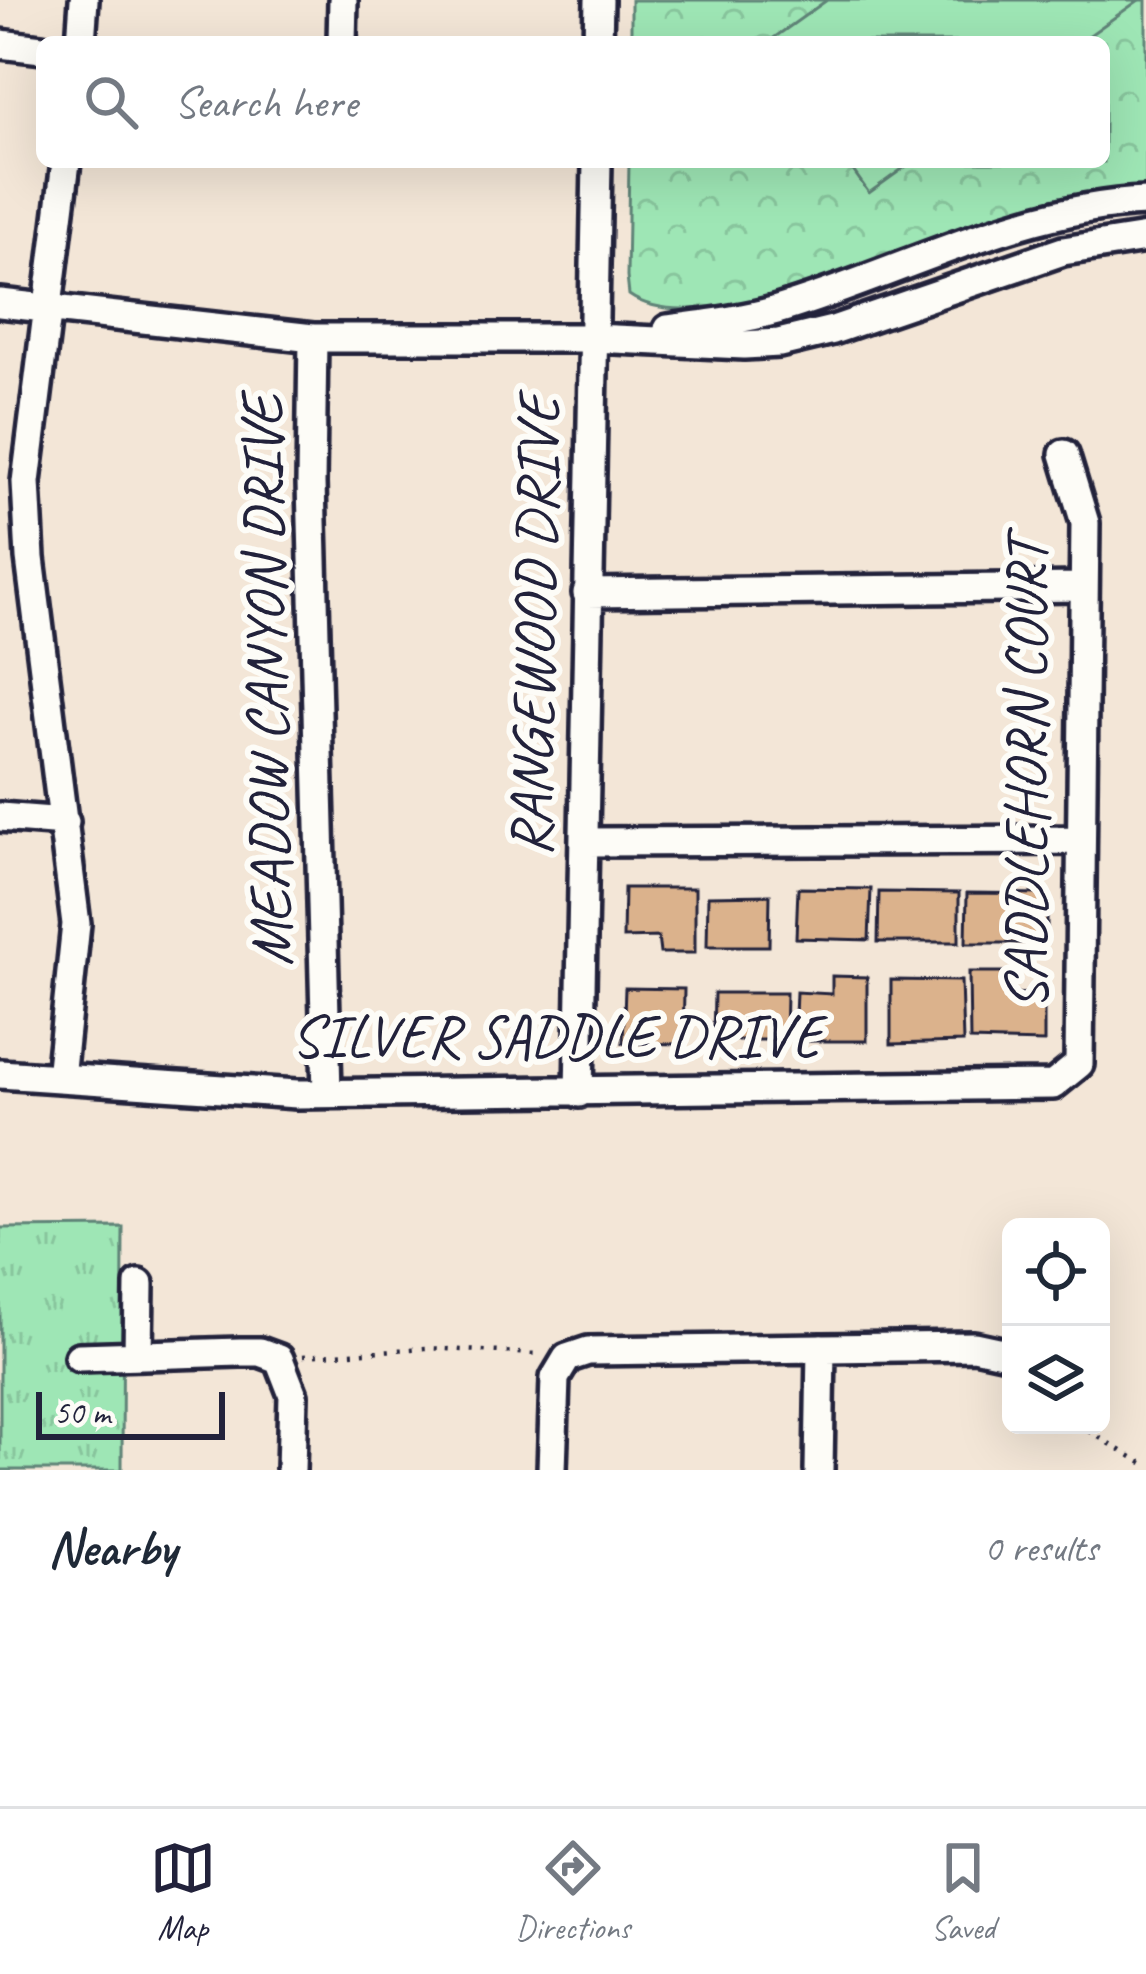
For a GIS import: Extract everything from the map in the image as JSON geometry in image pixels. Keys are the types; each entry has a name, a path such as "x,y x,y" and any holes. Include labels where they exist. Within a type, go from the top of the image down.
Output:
{"street":[{"path":"81,36 84,0"},
{"path":"342,36 343,0"},
{"path":"598,36 599,0"},
{"path":"0,44 36,48"},
{"path":"60,1078 76,925 30,558 26,482 65,168"},
{"name":"RANGEWOOD DRIVE","path":"580,1093 597,168"},
{"path":"592,338 772,311 1023,224 1106,205 1146,202"},
{"path":"0,303 314,338 592,338 744,345 779,343 832,330 1063,251 1146,238"},
{"name":"MEADOW CANYON DRIVE","path":"314,338 311,483 327,1093"},
{"name":"SADDLEHORN COURT","path":"1053,1085 1079,1064 1085,523 1064,454"},
{"path":"587,593 1084,587"},
{"path":"0,817 65,822"},
{"path":"584,842 1078,840"},
{"name":"SILVER SADDLE DRIVE","path":"0,1074 296,1094 1053,1085"},
{"path":"138,1354 140,1284"},
{"path":"552,1470 556,1378 567,1358 611,1349 974,1346 1002,1352"},
{"path":"819,1470 821,1348"},
{"path":"79,1357 260,1352 279,1359 292,1395 291,1470"}],"path":[{"path":"279,1359 427,1348 567,1358"},
{"path":"1093,1434 1146,1465"}],"green space":[{"path":"631,0 1146,0 1146,192 1000,219 757,299 706,308 663,308 629,295 629,168 1110,168 1110,36 631,36"},
{"path":"827,0 1139,0 1088,36 776,36"},
{"path":"851,168 904,168 869,193"},
{"path":"123,1227 122,1470 0,1470 0,1228"}],"building":[{"path":"624,888 695,888 695,953 660,953 658,937 623,938"},
{"path":"798,888 871,889 869,940 796,938"},
{"path":"879,892 959,893 959,942 878,942"},
{"path":"967,893 1047,894 1047,943 966,943"},
{"path":"770,895 769,946 707,946 708,896"},
{"path":"969,972 1007,972 1007,994 1044,993 1044,1042 970,1040"},
{"path":"832,976 867,977 867,1041 794,1041 796,992 832,994"},
{"path":"891,980 961,981 963,1042 891,1044"},
{"path":"625,988 684,989 683,1044 623,1043"},
{"path":"714,993 786,993 785,1040 713,1040"}]}
